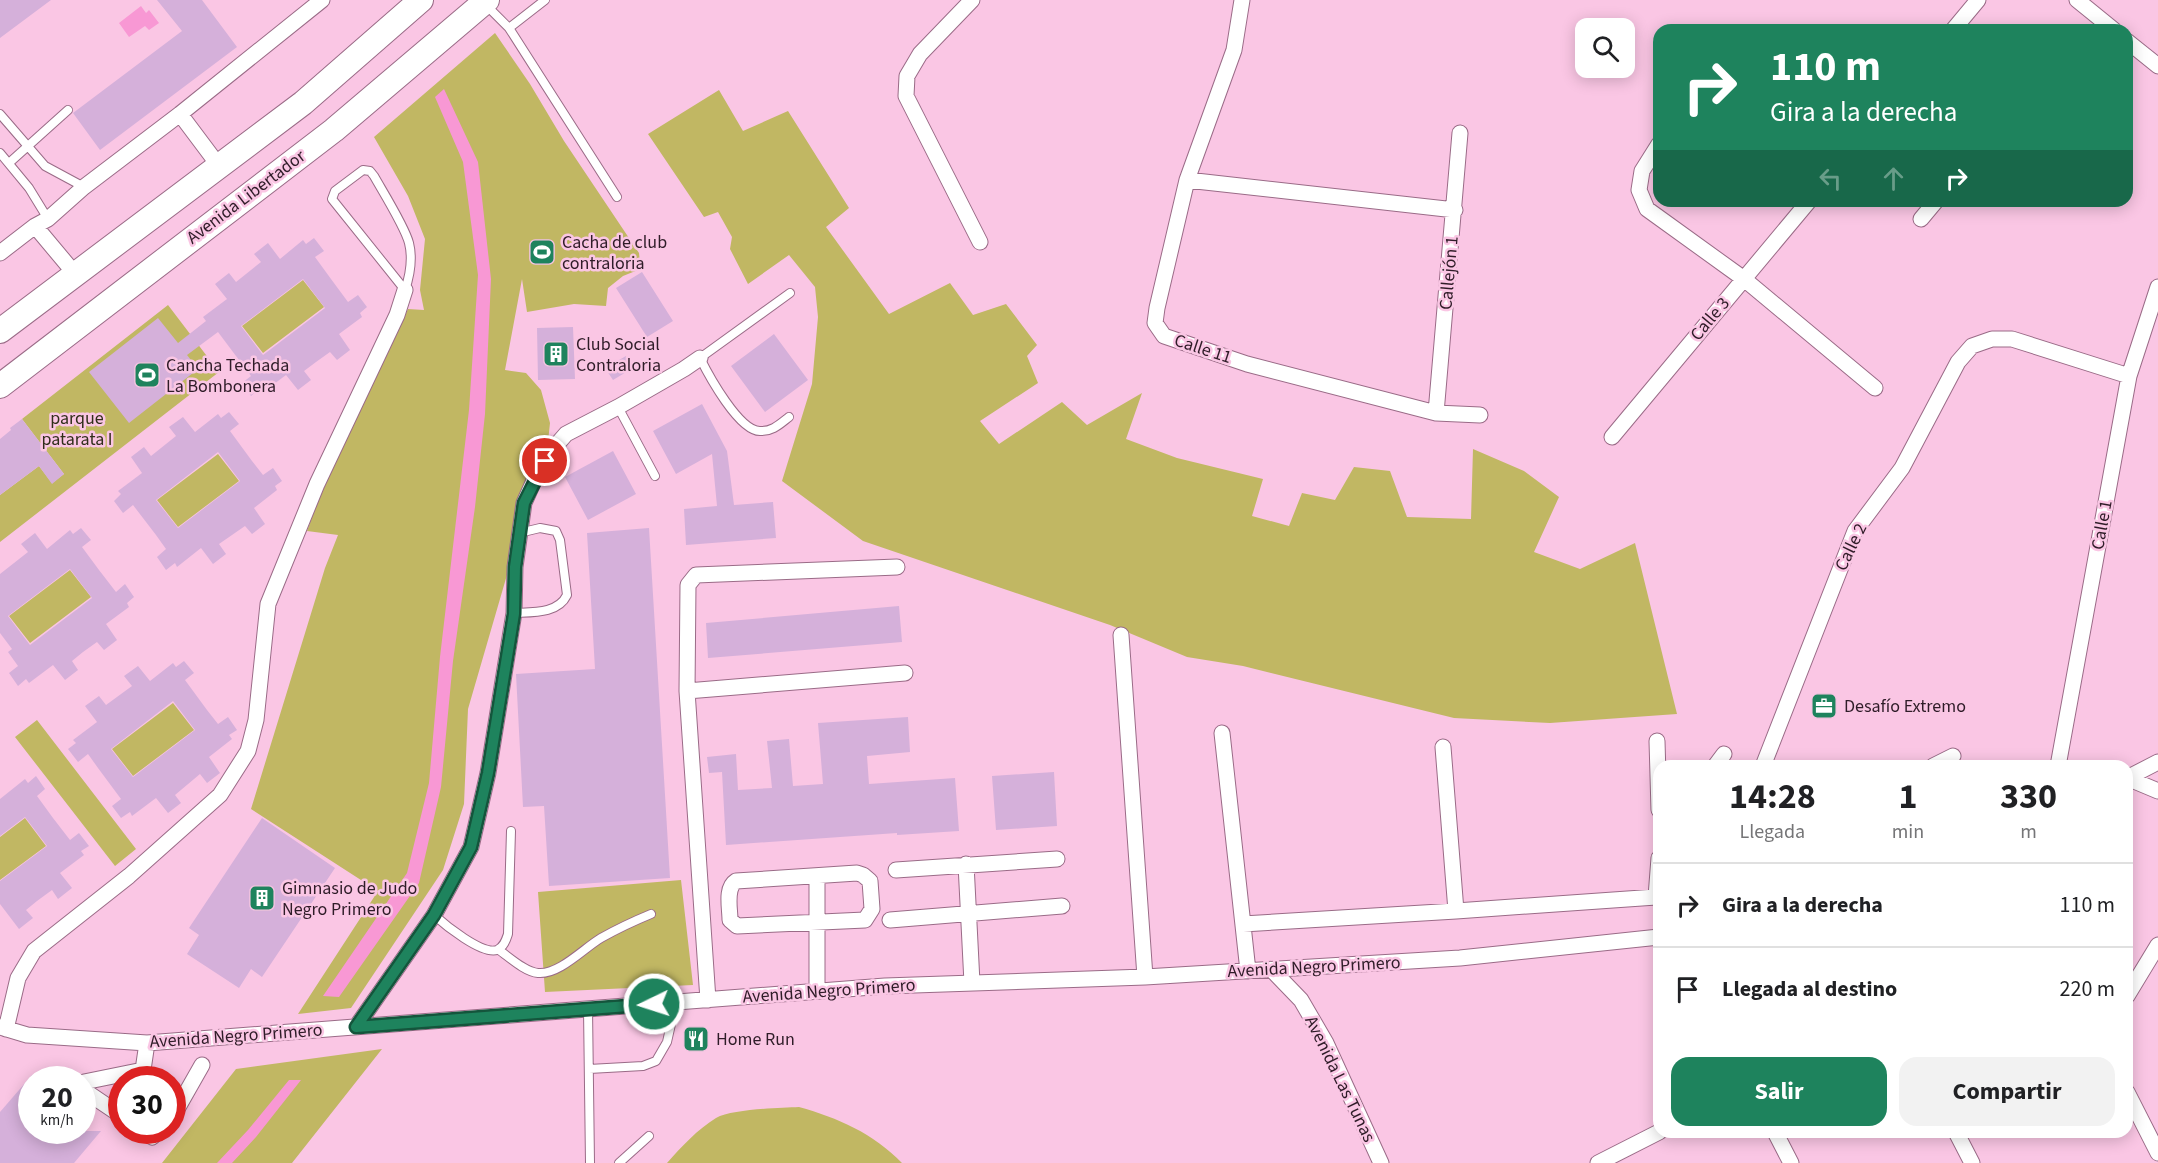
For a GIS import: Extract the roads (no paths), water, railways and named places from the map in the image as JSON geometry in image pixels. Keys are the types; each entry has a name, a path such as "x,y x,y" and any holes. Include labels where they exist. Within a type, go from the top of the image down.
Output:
{"main road":[{"path":"0,332 303,103 421,0"},
{"name":"Avenida Libertador","path":"0,386 334,130 485,1"}],"street":[{"path":"0,253 180,114 322,0"},
{"path":"972,0 920,54 907,76 906,96 980,242"},
{"name":"Calle 11","path":"1242,0 1234,50 1187,180 1155,323 1164,336 1247,364 1436,412 1480,415"},
{"path":"1958,24 1978,0"},
{"path":"2077,0 2107,24"},
{"path":"2133,46 2158,66"},
{"path":"180,114 219,166"},
{"name":"Callejón 1","path":"1436,412 1460,133"},
{"path":"1653,154 1642,171 1639,190 1647,209 1744,279 1875,388"},
{"path":"1187,180 1455,210"},
{"name":"Calle 3","path":"1612,437 1804,207"},
{"path":"1922,219 1931,207"},
{"path":"42,222 76,275"},
{"name":"Calle 1","path":"2059,760 2128,376 2158,287"},
{"path":"3,1028 18,978 34,951 129,876 220,795 248,751 256,720 268,604 317,484 397,315 405,290"},
{"name":"Calle 2","path":"1765,760 1854,531 1902,468 1958,362 1972,346 1992,339 2012,339 2128,376"},
{"path":"356,1027 434,915 471,847 488,773 514,614 515,567 524,503 537,474 566,434 618,407 700,358"},
{"path":"708,1000 687,691 688,585 696,575 897,567"},
{"path":"1121,635 1145,977"},
{"path":"687,691 905,673"},
{"path":"1222,733 1248,971"},
{"path":"1657,741 1658,760"},
{"path":"1443,747 1456,911"},
{"path":"1945,760 1953,756"},
{"path":"2133,775 2158,762"},
{"path":"2133,781 2158,791"},
{"path":"896,870 1057,859"},
{"path":"966,864 972,983"},
{"path":"857,873 864,875 870,881 872,909 865,920 817,922 737,926 730,920 729,890 736,882 857,873"},
{"path":"817,876 817,991"},
{"path":"1243,924 1653,898"},
{"path":"890,921 1062,906"},
{"name":"Avenida Negro Primero","path":"3,1028 27,1035 147,1043 885,986 1145,977 1460,958 1653,938"},
{"path":"2133,986 2158,945"},
{"name":"Avenida Las Tunas","path":"1273,970 1301,1000 1326,1043 1381,1163"},
{"path":"147,1043 148,1066"},
{"path":"186,1090 202,1065"},
{"path":"2133,1104 2158,1153"},
{"path":"1598,1163 1653,1135"},
{"path":"1778,1138 1791,1163"},
{"path":"1959,1138 1972,1163"}],"lane":[{"path":"509,28 545,0"},
{"path":"485,1 509,28 617,197"},
{"path":"9,163 68,110"},
{"path":"0,114 45,166 84,187"},
{"path":"0,153 29,188 42,222"},
{"path":"363,170 370,171 374,176 409,242 410,274 405,290 332,199 335,191 363,170"},
{"path":"789,417 773,429 763,432 751,429 737,416 700,358 790,293"},
{"path":"618,407 655,476"},
{"path":"514,614 549,610 564,602 567,595 560,540 556,531 540,528 519,533"},
{"path":"498,950 504,945 508,934 511,831"},
{"path":"434,915 452,931 483,948 498,950 530,971 538,973 548,972 564,965 602,937 651,914"},
{"path":"589,1070 643,1066 656,1061 661,1057 667,1042 676,1002"},
{"path":"588,1009 590,1163"},
{"path":"619,1163 649,1136"}],"place":[{"name":"Cacha de club contraloria","path":"542,252"},
{"name":"Club Social Contraloria","path":"556,354"},
{"name":"Cancha Techada La Bombonera","path":"147,375"},
{"name":"Desafío Extremo","path":"1824,706"},
{"name":"Gimnasio de Judo Negro Primero","path":"262,898"},
{"name":"Home Run","path":"696,1039"}],"park label":[{"name":"parque patarata I","path":"77,428"}]}
